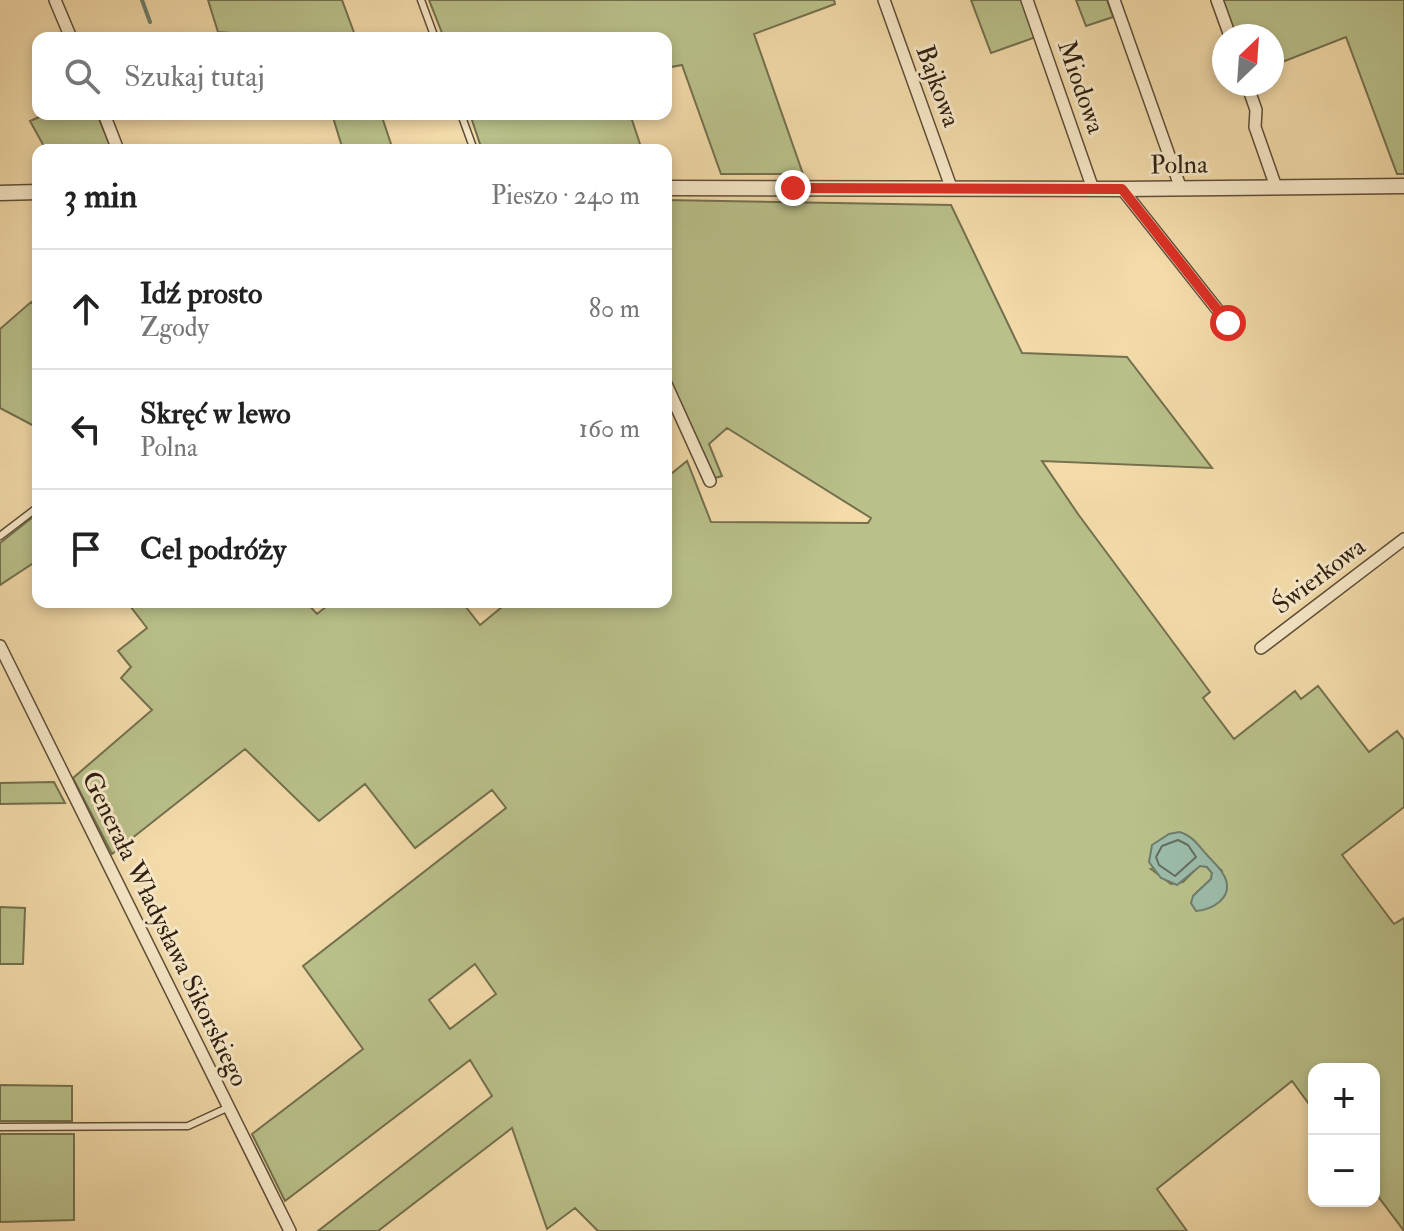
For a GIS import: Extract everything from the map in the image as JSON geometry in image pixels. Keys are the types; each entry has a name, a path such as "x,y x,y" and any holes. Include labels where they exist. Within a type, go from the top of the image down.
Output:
{"street":[{"path":"55,0 68,32"},
{"name":"Bajkowa","path":"884,0 951,187"},
{"name":"Miodowa","path":"1027,0 1093,189"},
{"path":"1114,0 1181,189"},
{"path":"1217,0 1226,24"},
{"path":"1251,96 1256,110 1255,127 1276,187"},
{"path":"106,120 116,144"},
{"name":"Polna","path":"672,188 1404,186"},
{"path":"1122,189 1228,323"},
{"path":"0,193 32,192"},
{"path":"672,397 710,481"},
{"name":"Świerkowa","path":"1261,648 1404,539"},
{"name":"Generała Władysława Sikorskiego","path":"0,646 290,1231"}],"lane":[{"path":"421,0 433,32"},
{"path":"463,120 472,144"},
{"path":"0,536 32,512"},
{"path":"0,1127 188,1126 229,1107"}],"green space":[{"path":"208,0 342,0 354,32 218,32"},
{"path":"429,0 834,0 835,4 754,34 803,174 721,174 682,65 672,67 672,32 442,32"},
{"path":"971,0 1023,0 1036,37 991,53"},
{"path":"1076,0 1107,0 1113,17 1086,26"},
{"path":"1222,0 1404,0 1404,174 1397,174 1346,37 1284,61 1284,24 1231,24"},
{"path":"100,120 110,144 43,144 30,121"},
{"path":"334,120 383,120 391,144 341,144"},
{"path":"472,120 632,120 640,144 480,144"},
{"path":"672,200 951,205 1022,353 1127,357 1212,468 1042,461 1210,692 1203,698 1234,739 1295,691 1301,699 1318,686 1369,752 1397,731 1404,740 1404,807 1342,855 1394,924 1404,918 1404,1231 1380,1199 1380,1063 1308,1063 1308,1103 1292,1081 1157,1189 1187,1231 598,1231 575,1208 547,1229 512,1128 378,1231 318,1231 492,1096 470,1060 285,1201 252,1134 363,1049 303,966 506,808 492,790 415,848 365,784 319,821 245,749 112,854 73,778 152,710 121,678 131,667 118,651 147,628 132,608 312,608 317,614 324,608 467,608 480,625 501,608 672,608 672,473 687,461 711,522 868,523 871,518 727,428 709,444 722,476 715,478 672,384","holes":["1209,858 1222,871 1193,896 1211,879 1212,873 1207,867 1200,865 1183,882 1171,884 1151,869","475,964 496,994 450,1029 429,1000"]},
{"path":"32,303 32,425 0,408 0,329"},
{"path":"32,518 32,564 0,585 0,543"},
{"path":"54,782 65,803 0,804 0,783"},
{"path":"0,907 25,908 23,964 0,964"},
{"path":"0,1085 72,1086 72,1121 0,1121"},
{"path":"0,1134 74,1134 74,1220 0,1222"}],"water":[{"path":"1179,832 1194,841 1221,870 1226,880 1223,898 1208,908 1196,911 1191,903 1193,896 1211,879 1212,873 1207,867 1200,866 1177,885 1161,878 1149,862 1152,845 1169,834"}],"waterway":[{"path":"142,0 150,22"}],"route":[{"path":"793,188 1122,189 1228,323"}]}
